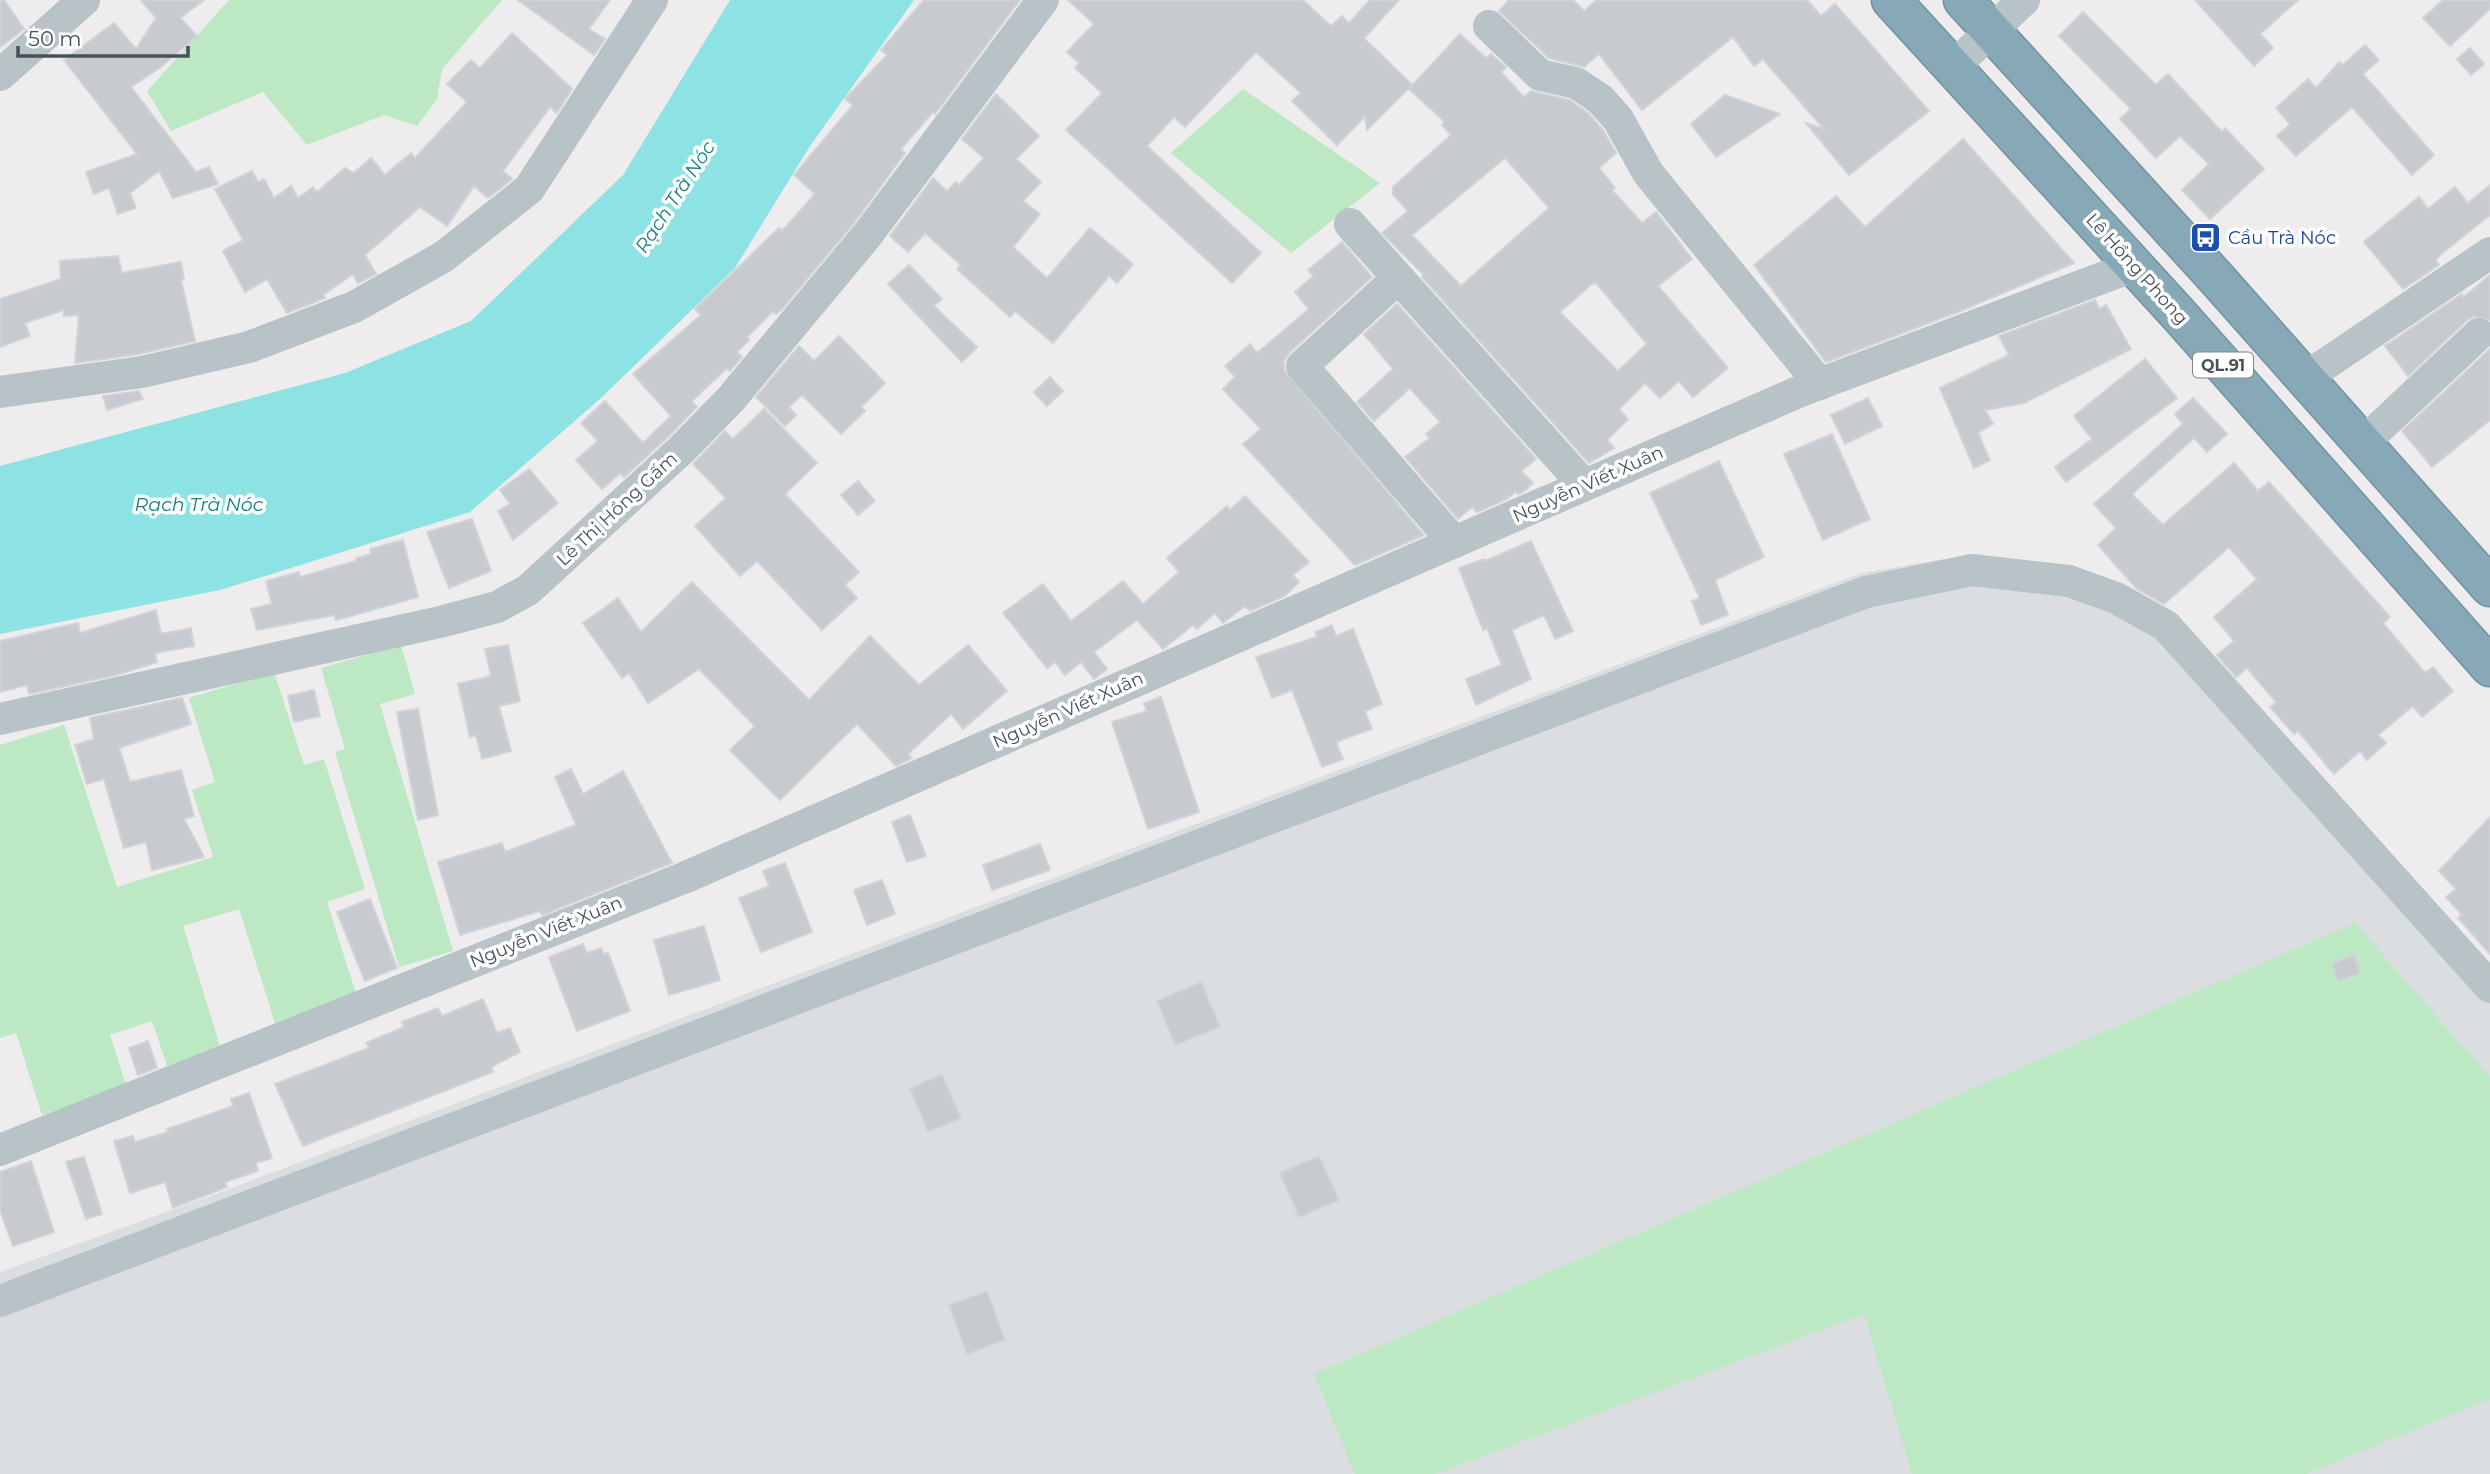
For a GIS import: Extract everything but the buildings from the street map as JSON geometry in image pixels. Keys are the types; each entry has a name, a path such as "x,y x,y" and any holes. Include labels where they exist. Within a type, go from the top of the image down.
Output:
{"highway":[{"name":"Lê Hồng Phong","path":"1891,0 2180,316 2490,667"},
{"name":"QL.91","path":"1963,0 2217,279 2490,587"},
{"path":"2180,316 2217,279"}],"street":[{"path":"0,75 84,0"},
{"path":"0,392 142,372 249,347 354,307 443,257 529,189 652,0"},
{"name":"Lê Thị Hồng Gấm","path":"0,719 440,622 497,607 528,590 681,450 730,400 868,234 1043,0"},
{"path":"1953,67 2024,0"},
{"path":"1489,26 1541,75 1576,83 1600,99 1618,119 1648,173 1820,384"},
{"path":"1350,224 1584,485"},
{"path":"2305,378 2490,253"},
{"name":"Nguyễn Viết Xuân","path":"0,1150 686,877 1820,384 2134,265"},
{"path":"1398,278 1302,366 1454,542"},
{"path":"2363,443 2479,334"},
{"path":"0,1301 1866,592 1972,570 2068,581 2116,598 2166,626 2490,987"}],"shaded area":[{"path":"1951,558 2023,560 2092,575 2490,967 2490,1474 0,1474 0,1272 205,1198 1861,573"}],"green space":[{"path":"229,0 502,0 442,69 437,99 417,126 384,115 307,145 263,92 171,131 147,91"},
{"path":"1243,89 1380,183 1291,253 1171,153"},
{"path":"401,645 415,694 380,704 453,951 399,967 335,752 345,749 321,668"},
{"path":"274,672 304,765 324,759 365,889 327,902 357,997 275,1023 239,909 183,926 221,1049 167,1066 152,1021 110,1035 127,1088 42,1115 16,1033 0,1038 0,745 64,725 117,887 213,857 192,790 215,782 189,698"},
{"path":"2355,923 2490,1078 2490,1399 2306,1474 1912,1474 1864,1314 1436,1474 1355,1474 1314,1374"}],"water":[{"name":"Rạch Trà Nóc","path":"730,0 914,0 810,146 735,268 601,398 470,512 220,590 0,634 0,466 345,373 471,321 623,175"}],"place":[{"name":"Cầu Trà Nóc","path":"2205,238"}]}
